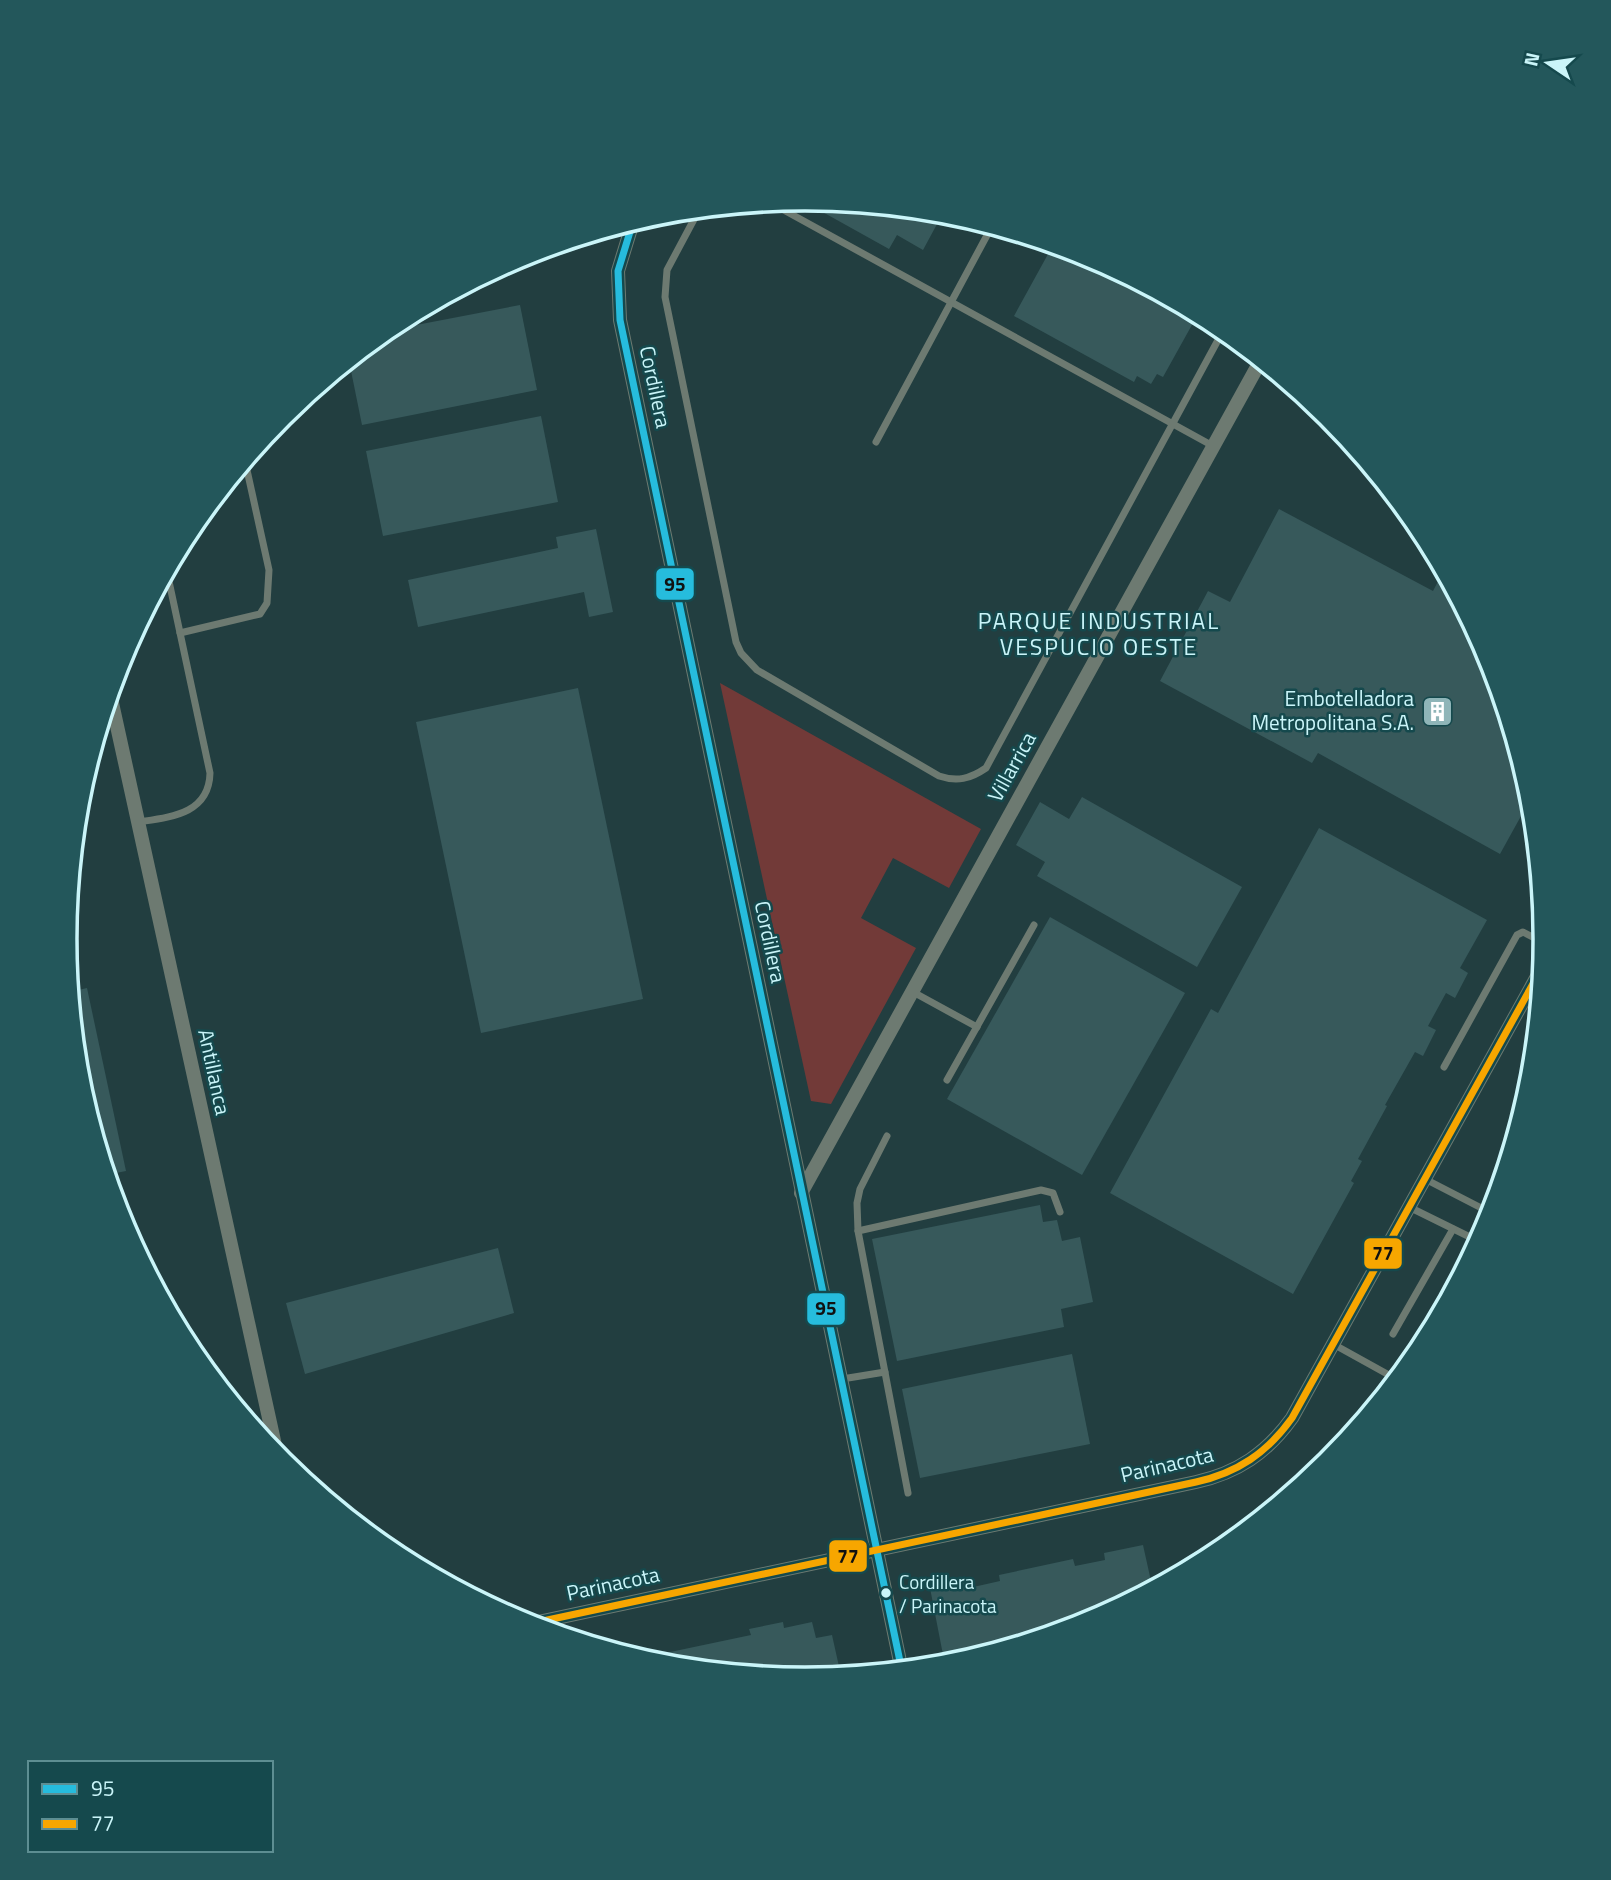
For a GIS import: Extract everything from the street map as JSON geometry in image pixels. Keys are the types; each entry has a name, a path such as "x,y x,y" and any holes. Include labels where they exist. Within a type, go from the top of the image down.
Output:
{"street":[{"name":"Cordillera","path":"630,233 618,271 620,320 900,1662"},
{"name":"Villarrica","path":"801,1193 1257,368"},
{"name":"Antillanca","path":"114,712 273,1436"},
{"name":"Parinacota","path":"546,1620 1196,1482 1232,1471 1261,1453 1283,1431 1333,1345 1532,985"}],"lane":[{"path":"787,212 1213,447"},
{"path":"693,220 667,270 665,297 736,642 741,653 757,670 939,776 950,779 965,779 986,768 1218,340"},
{"path":"876,442 987,234"},
{"path":"180,633 260,614 267,603 269,570 248,473"},
{"path":"138,822 187,811 205,797 209,785 210,773 170,585"},
{"path":"947,1080 1034,925"},
{"path":"1444,1067 1517,935 1523,932 1534,938"},
{"path":"912,992 977,1027"},
{"path":"887,1136 860,1189 857,1203 858,1231 908,1493"},
{"path":"1424,1178 1483,1209"},
{"path":"858,1231 1041,1191 1053,1193 1060,1212"},
{"path":"1409,1207 1470,1237"},
{"path":"1393,1334 1453,1229"},
{"path":"1333,1345 1389,1375"},
{"path":"842,1380 885,1372"}],"shaded area":[{"path":"720,683 981,829 949,888 893,858 861,918 916,948 831,1104 811,1101"}],"building":[{"path":"822,212 937,223 923,250 897,235 889,249"},
{"path":"1048,253 1128,287 1193,323 1163,377 1157,374 1151,384 1137,376 1134,382 1014,316"},
{"path":"520,305 537,390 362,425 351,371 415,325"},
{"path":"541,416 558,502 383,536 366,451"},
{"path":"1279,509 1433,591 1438,581 1479,661 1509,751 1520,798 1523,813 1500,854 1318,753 1312,763 1160,681 1208,591 1230,602"},
{"path":"596,529 613,612 589,617 584,592 418,627 408,580 558,548 556,537"},
{"path":"578,688 643,999 481,1033 416,722"},
{"path":"1082,797 1242,887 1197,967 1037,876 1045,862 1016,845 1040,802 1069,819"},
{"path":"1319,828 1487,920 1460,968 1468,973 1455,998 1446,993 1428,1026 1436,1030 1423,1056 1415,1052 1385,1105 1387,1106 1358,1159 1362,1161 1351,1181 1354,1183 1293,1294 1110,1193 1211,1009 1218,1013"},
{"path":"1050,917 1185,993 1082,1175 947,1099"},
{"path":"87,988 126,1171 116,1173 102,1129 83,1035 79,990"},
{"path":"1040,1205 1043,1222 1057,1220 1062,1241 1080,1237 1093,1302 1061,1309 1064,1327 897,1361 872,1239"},
{"path":"498,1248 514,1313 305,1374 286,1303"},
{"path":"1072,1354 1090,1444 920,1478 902,1389"},
{"path":"1143,1545 1151,1581 1084,1613 1040,1630 943,1656 930,1588 967,1580 969,1588 1000,1581 999,1575 1073,1559 1075,1566 1105,1560 1104,1553"},
{"path":"783,1622 784,1628 812,1622 816,1638 832,1635 839,1667 758,1667 660,1654 751,1635 749,1629"}],"transit line":[{"name":"95","path":"630,233 618,271 620,320 900,1662"},
{"name":"77","path":"546,1620 1196,1482 1225,1473 1250,1460 1272,1442 1292,1418 1532,985"}],"place":[{"name":"Embotelladora Metropolitana S.A.","path":"1437,711"},
{"name":"Cordillera / Parinacota","path":"886,1593"}],"district":[{"name":"PARQUE INDUSTRIAL VESPUCIO OESTE","path":"1099,634"}]}
